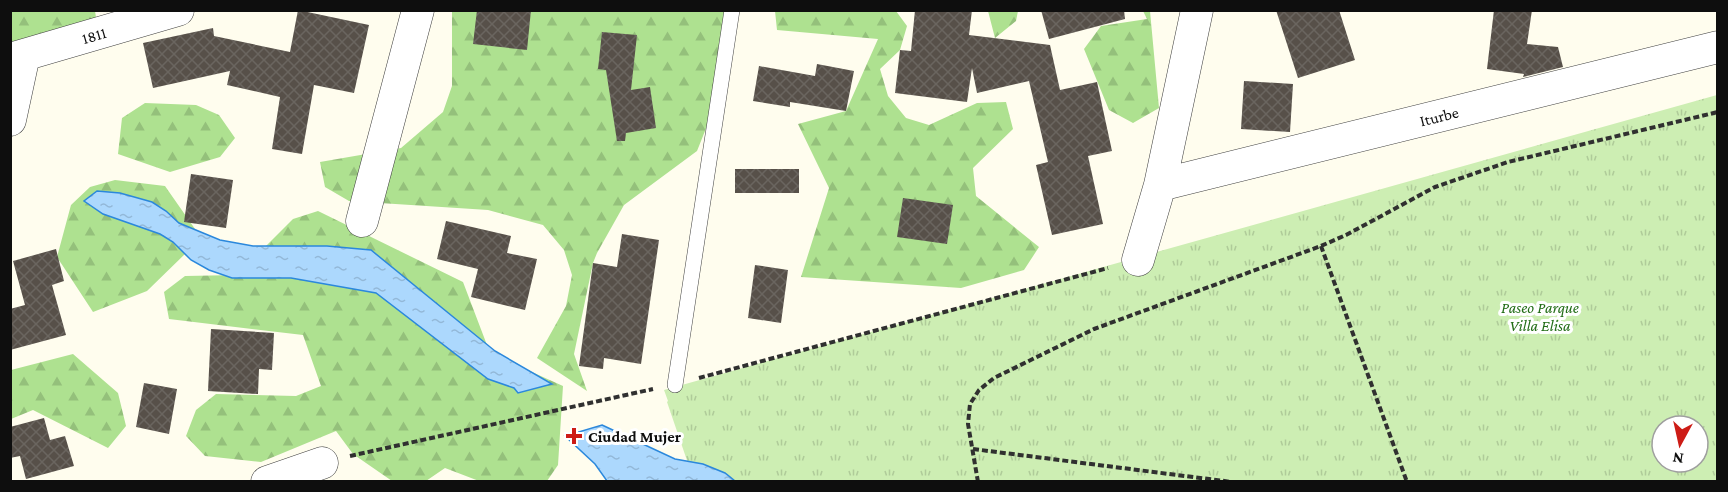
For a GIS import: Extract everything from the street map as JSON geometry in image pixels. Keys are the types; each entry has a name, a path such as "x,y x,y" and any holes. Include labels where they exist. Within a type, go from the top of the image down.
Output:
{"street":[{"name":"1811","path":"17,57 178,10"},
{"path":"362,221 418,10"},
{"path":"1138,260 1160,185 1197,10"},
{"name":"Iturbe","path":"1160,185 1718,47"},
{"path":"10,120 17,57"},
{"path":"267,482 322,463"}],"lane":[{"path":"675,385 732,10"}],"path":[{"path":"978,482 968,424 970,404 979,390 994,378 1094,329 1346,235 1445,183 1508,162 1718,112"},
{"path":"1320,246 1407,482"},
{"path":"322,463 675,385 1138,260"},
{"path":"973,449 1232,482"}],"green space":[{"path":"10,11 95,11 99,36 11,67"},
{"path":"452,11 737,11 719,96 697,151 624,205 593,263 574,354 587,391 537,358 566,306 572,275 564,250 543,225 488,210 349,201 325,187 320,162 401,148 443,112 452,86"},
{"path":"775,11 896,11 907,26 900,50 880,69 888,96 906,118 929,125 977,103 1006,102 1013,129 973,168 976,196 1039,247 1024,270 961,288 801,277 829,188 798,124 846,111 878,39 777,30"},
{"path":"988,11 1018,11 1016,21 995,38"},
{"path":"1143,11 1150,11 1159,108 1133,123 1109,110 1084,49 1101,26 1147,19"},
{"name":"Paseo Parque Villa Elisa","path":"1717,95 1717,481 694,481 664,390"},
{"path":"145,103 196,105 219,115 235,138 220,157 170,172 118,154 122,118"},
{"path":"115,180 165,186 195,229 186,253 147,291 93,312 57,257 71,205 90,187"},
{"path":"318,211 463,282 490,353 563,386 558,465 547,481 479,481 445,468 426,481 392,481 353,454 336,431 261,462 205,456 186,436 196,410 216,394 296,396 321,386 303,335 169,319 164,292 185,276 237,275 293,219"},
{"path":"73,354 118,393 126,426 108,448 33,410 11,419 11,370"}],"water":[{"path":"97,191 120,193 152,202 179,223 220,240 253,246 327,246 371,250 495,351 552,384 518,393 514,388 488,379 376,293 291,278 232,278 209,270 191,260 173,242 160,234 103,214 84,201"},
{"path":"602,425 675,459 703,464 725,473 735,481 607,481 595,464 565,436"}],"building":[{"path":"298,10 369,25 354,93 314,85 302,154 272,149 280,97 227,85 230,71 153,88 143,43 213,28 214,36 290,52"},
{"path":"477,10 531,10 527,50 473,44"},
{"path":"915,10 972,10 969,35 1050,45 1060,90 1097,82 1112,151 1088,156 1103,224 1052,235 1036,165 1048,162 1029,81 977,93 972,68 967,102 895,93 900,50 911,51"},
{"path":"1041,10 1124,10 1125,19 1049,39"},
{"path":"1276,10 1339,10 1355,60 1298,78"},
{"path":"1494,10 1532,10 1527,44 1558,47 1563,67 1523,77 1524,74 1487,69"},
{"path":"602,32 637,35 631,90 650,87 656,128 626,133 625,141 617,141 606,70 598,69"},
{"path":"817,64 854,71 846,111 790,102 790,107 753,101 759,66 815,76"},
{"path":"1244,81 1293,84 1290,132 1241,129"},
{"path":"735,169 799,169 799,193 735,193"},
{"path":"191,174 233,180 226,228 184,222"},
{"path":"903,198 953,205 947,244 897,237"},
{"path":"446,221 511,236 507,253 537,259 525,310 471,297 478,269 437,259"},
{"path":"622,234 659,240 641,364 604,358 603,369 579,366 593,263 617,267"},
{"path":"56,249 64,281 52,285 66,335 10,350 10,309 25,305 13,261"},
{"path":"755,265 788,270 781,323 748,318"},
{"path":"211,329 274,333 272,370 259,369 258,394 208,391"},
{"path":"144,383 177,389 169,434 136,427"},
{"path":"44,418 50,440 65,436 74,466 26,479 20,456 10,458 10,427"}],"place":[{"name":"Ciudad Mujer","path":"574,436"}]}
